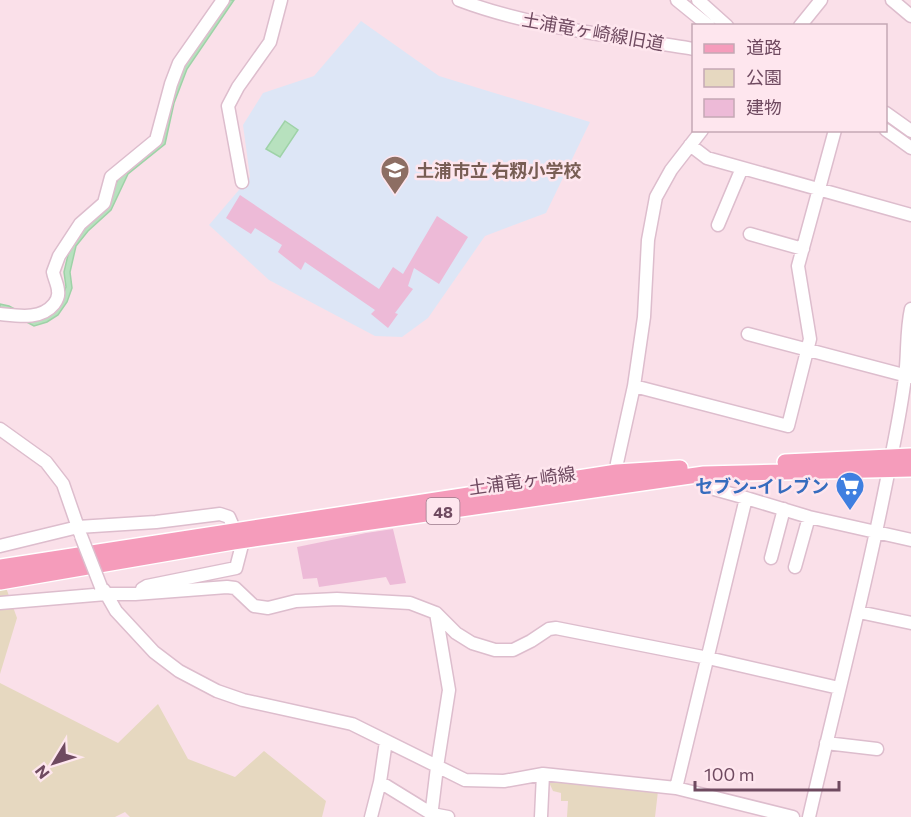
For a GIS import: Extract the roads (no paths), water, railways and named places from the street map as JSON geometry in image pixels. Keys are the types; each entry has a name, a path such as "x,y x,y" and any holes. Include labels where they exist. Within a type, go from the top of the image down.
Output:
{"main road":[{"name":"土浦竜ヶ崎線","path":"617,479 890,462 911,456"},
{"name":"土浦竜ヶ崎線","path":"0,567 239,536 617,479 890,462 911,469"},
{"name":"土浦竜ヶ崎線","path":"0,582 239,536"}],"street":[{"path":"0,314 33,316 44,313 52,306 58,297 53,272 59,255 80,224 104,203 111,177 156,140 179,63 223,0"},
{"path":"242,182 228,106 238,87 270,42 281,0"},
{"name":"土浦竜ヶ崎線旧道","path":"459,0 517,18 692,49"},
{"path":"678,0 707,24"},
{"path":"698,0 725,24"},
{"path":"802,24 821,0"},
{"path":"892,0 911,16"},
{"path":"887,114 911,131"},
{"path":"887,131 911,148"},
{"path":"617,479 617,463 634,386 644,317 648,240 656,197 671,170 700,132"},
{"path":"634,386 788,426 810,339 798,266 834,132"},
{"path":"690,145 707,158 911,215"},
{"path":"718,225 742,168"},
{"path":"750,234 803,249"},
{"path":"809,817 859,612 908,377 911,309"},
{"path":"748,334 908,377"},
{"path":"0,429 46,462 63,484 79,531 104,590 116,611 154,652 179,670 217,691 243,700 352,724 465,780 504,781 543,774 676,788 793,817"},
{"path":"704,474 714,489 809,517 911,540"},
{"path":"676,788 746,498"},
{"path":"771,558 784,509"},
{"path":"0,546 79,531 220,514 229,517 239,536 236,568 147,586 135,594"},
{"path":"795,567 809,517"},
{"path":"0,603 104,590 135,594 226,587 235,588 254,606 268,608 296,601 337,598 410,603 436,613 456,633 472,643 495,650 513,650 549,629 556,628 708,658 839,688"},
{"path":"859,612 911,623"},
{"path":"432,815 448,690 436,613"},
{"path":"372,817 386,741"},
{"path":"826,743 877,749"},
{"path":"541,817 543,774"},
{"path":"380,782 432,815 448,817"}],"place":[{"name":"土浦市立 右籾小学校","path":"395,196"},
{"name":"セブン-イレブン","path":"850,512"}]}
